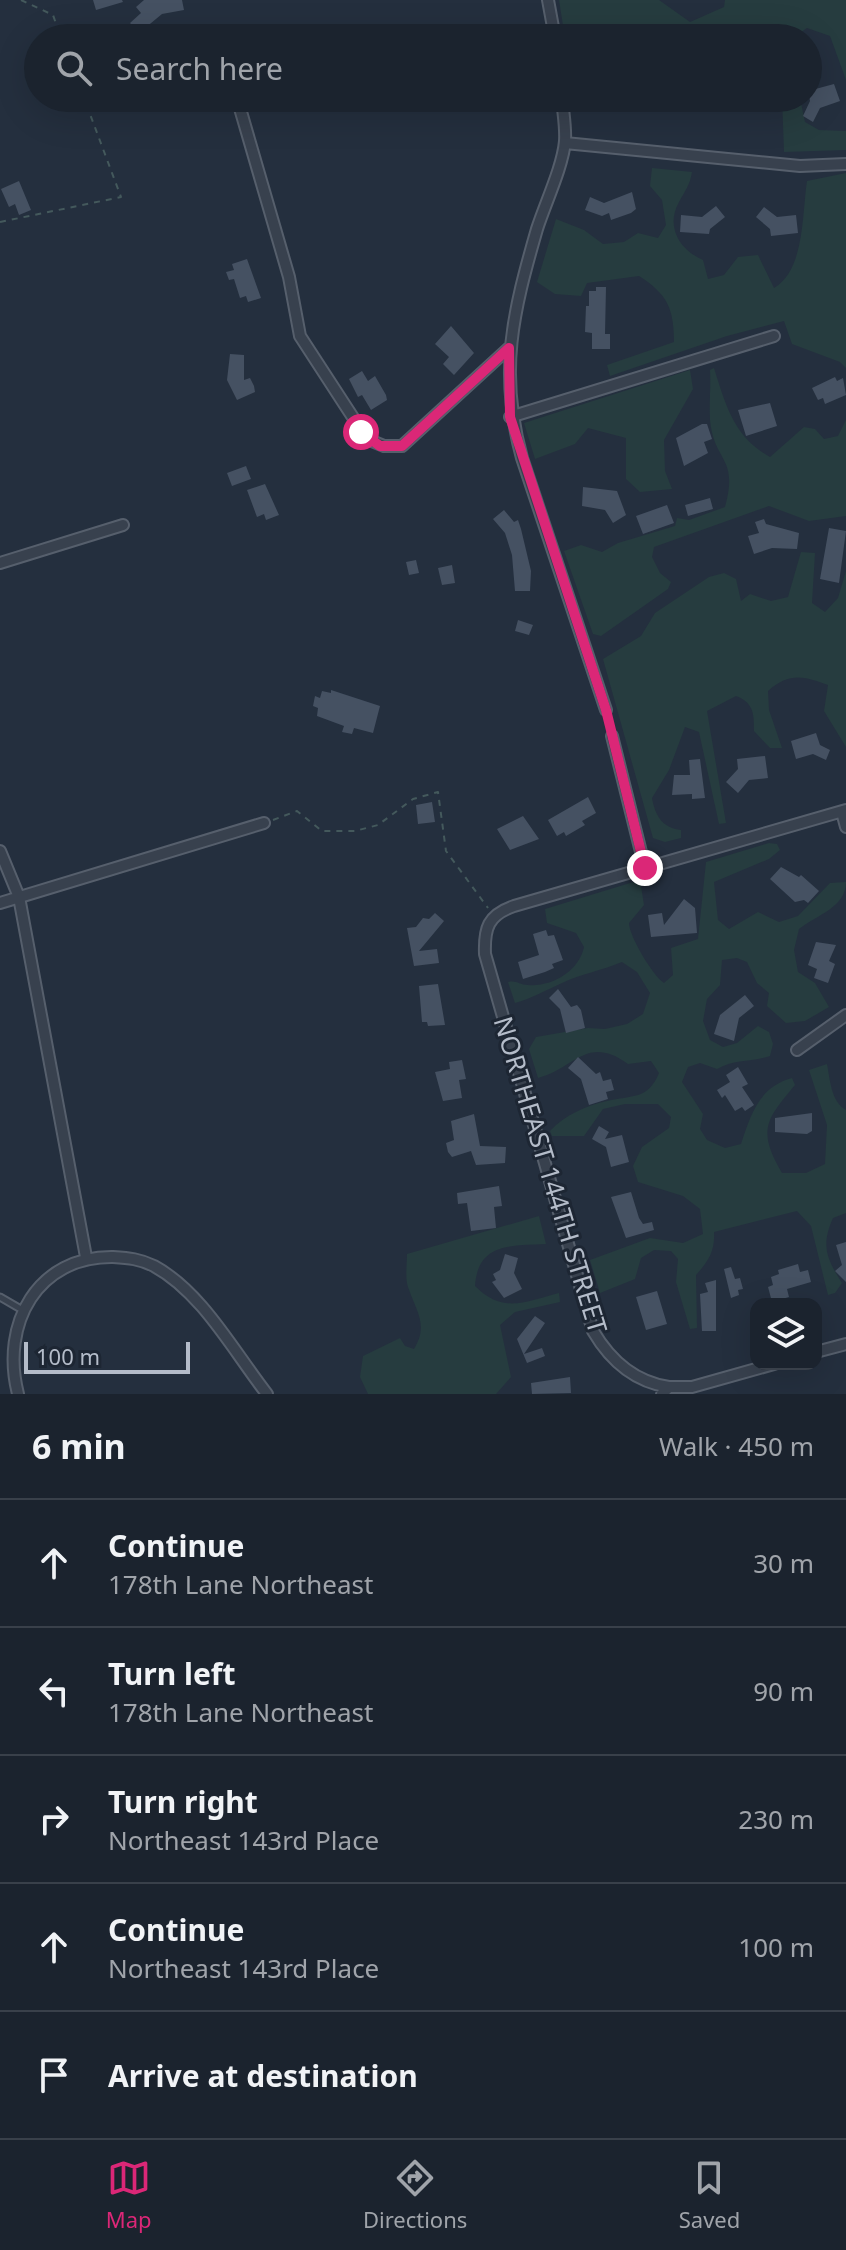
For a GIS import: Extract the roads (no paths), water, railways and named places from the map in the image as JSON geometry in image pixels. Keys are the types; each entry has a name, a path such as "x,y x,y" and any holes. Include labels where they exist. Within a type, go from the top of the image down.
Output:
{"street":[{"path":"548,0 552,24"},
{"path":"241,112 289,277 300,336 367,439 384,446 402,446 509,348"},
{"path":"563,112 565,143 534,240 509,348 510,417 606,710"},
{"path":"565,143 800,166 846,164"},
{"path":"510,417 774,336"},
{"path":"0,563 123,525"},
{"path":"612,736 645,868 844,811 846,827"},
{"path":"0,903 264,823"},
{"path":"0,851 19,897 86,1257"},
{"name":"NORTHEAST 144TH STREET","path":"645,868 514,906 490,920 485,954 593,1331 603,1347 626,1370 665,1390"},
{"path":"797,1050 846,1015"},
{"path":"18,1394 8,1361 11,1330 19,1308 34,1288 55,1271 86,1257 137,1258 174,1278 267,1394"},
{"path":"822,1350 846,1344"},
{"path":"665,1390 692,1387 753,1370"}],"lane":[{"path":"0,1297 19,1308"}]}
